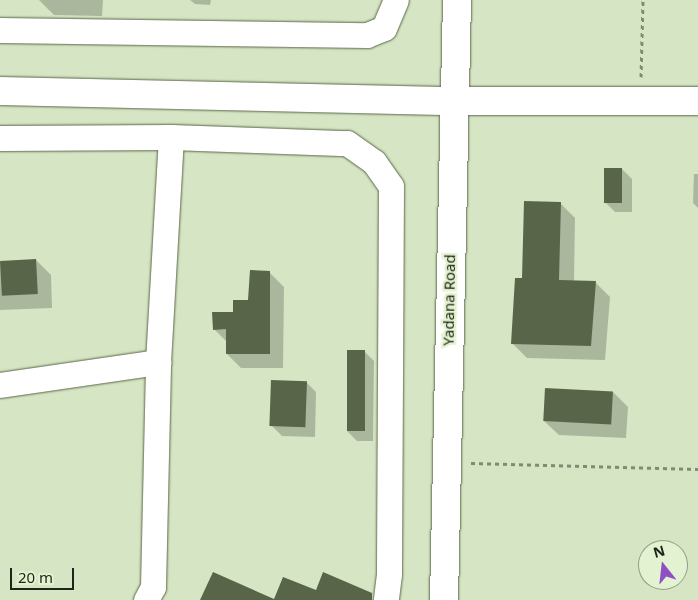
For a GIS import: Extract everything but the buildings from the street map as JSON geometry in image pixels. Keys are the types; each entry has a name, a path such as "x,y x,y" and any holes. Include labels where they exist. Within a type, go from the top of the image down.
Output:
{"street":[{"path":"0,30 367,35 384,28 396,0"},
{"name":"Yadana Road","path":"444,600 445,463 457,0"},
{"path":"0,91 454,101 698,101"},
{"path":"146,600 152,587 158,362 170,137"},
{"path":"0,138 170,137 347,143 374,162 391,186 389,564 386,600"},
{"path":"0,385 158,362"}],"path":[{"path":"641,100 643,0"},
{"path":"445,463 698,469"}]}
